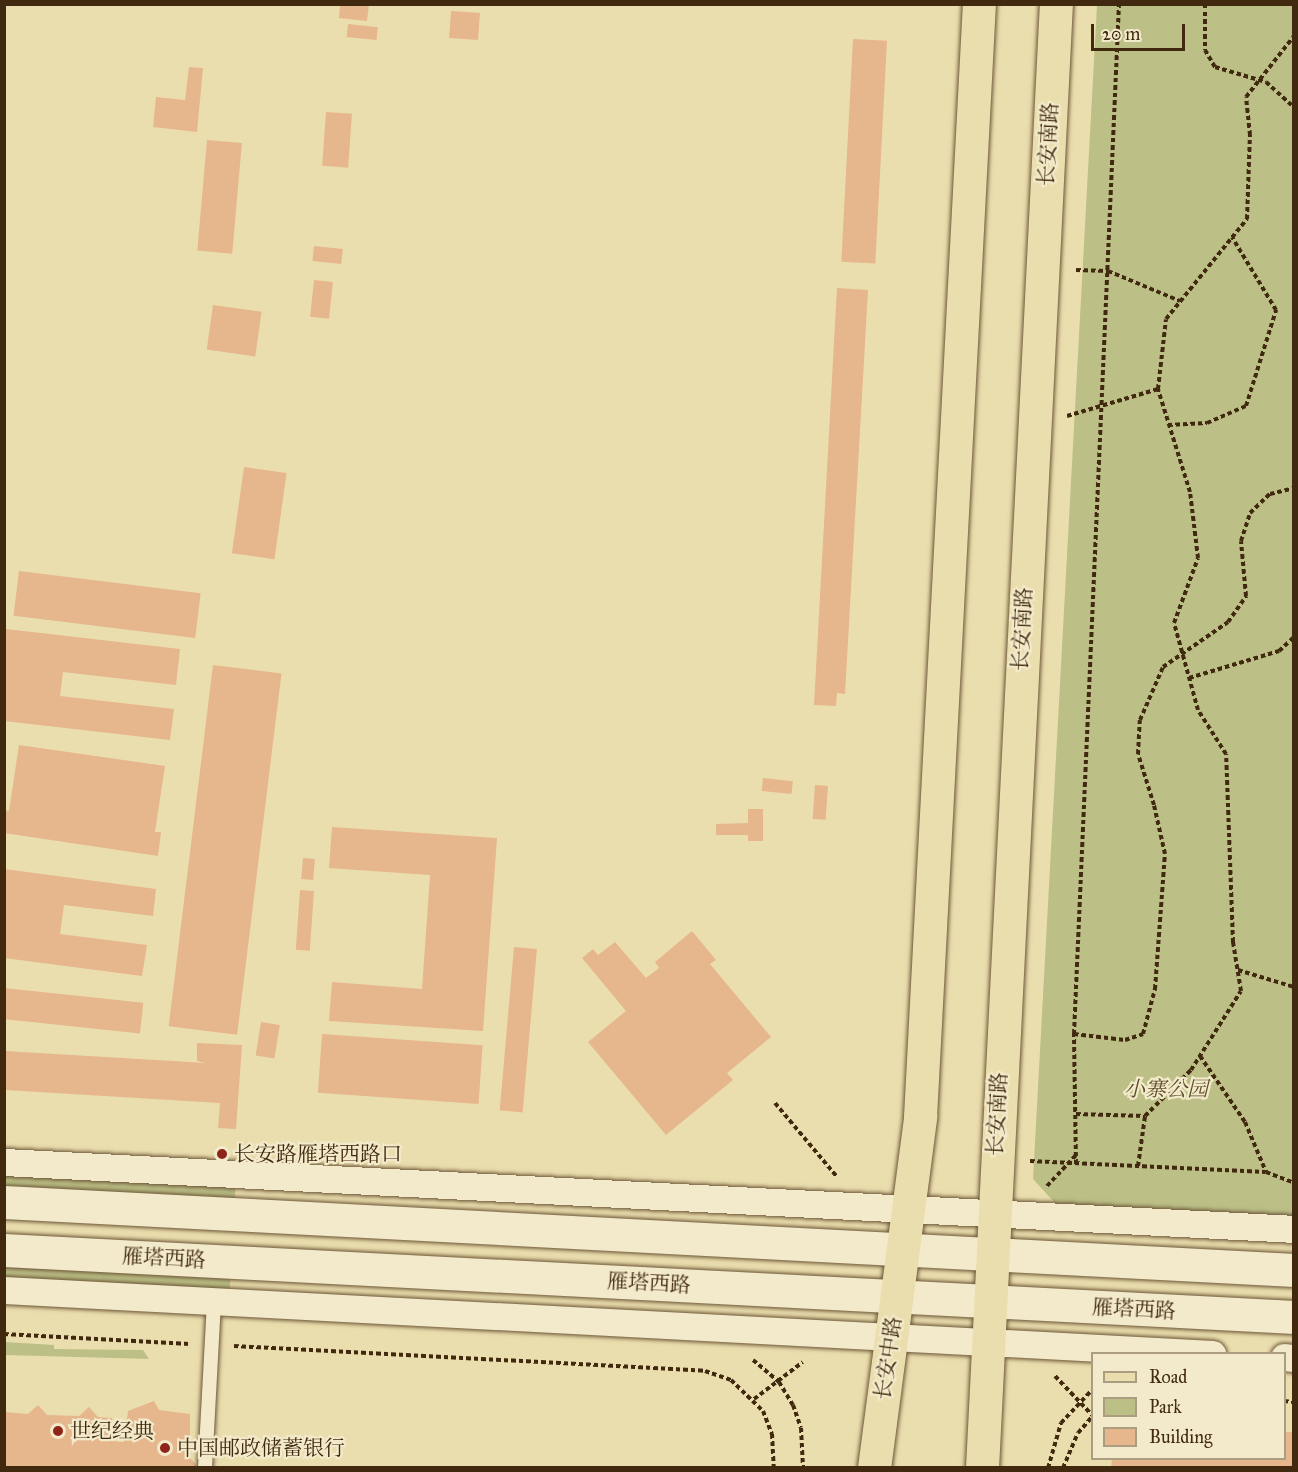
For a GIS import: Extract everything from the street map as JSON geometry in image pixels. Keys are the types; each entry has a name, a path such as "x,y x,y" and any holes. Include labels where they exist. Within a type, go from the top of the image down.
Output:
{"main road":[{"path":"904,1249 920,1117 979,4"},
{"name":"长安南路","path":"991,1254 1032,427 1056,4"},
{"path":"4,1202 1293,1270"},
{"name":"长安中路","path":"874,1467 904,1249"},
{"name":"雁塔西路","path":"4,1250 1293,1317"},
{"path":"982,1467 991,1254"}],"street":[{"path":"4,1162 1293,1229"},
{"path":"4,1290 1192,1352"}],"lane":[{"path":"205,1467 214,1301"}],"path":[{"path":"1077,1164 1074,1034 1119,4"},
{"path":"1205,4 1205,50 1215,67 1266,82 1293,107"},
{"path":"1138,1166 1145,1116 1200,1056 1241,991 1226,754 1198,710 1174,623 1198,558 1190,492 1158,389 1166,319 1247,219 1250,135 1246,98 1293,36"},
{"path":"1168,425 1207,423 1246,406 1276,310 1232,237"},
{"path":"1041,269 1108,271 1180,301"},
{"path":"1032,427 1158,389"},
{"path":"1074,1034 1125,1040 1143,1034 1155,989 1165,854 1154,805 1138,754 1140,720 1163,667 1228,622 1246,596 1240,541 1250,513 1270,494 1293,488"},
{"path":"1189,678 1279,651 1293,637"},
{"path":"1238,970 1293,987"},
{"path":"1200,1056 1245,1122 1266,1172"},
{"path":"775,1103 839,1179"},
{"path":"1076,1114 1145,1116"},
{"path":"1042,1191 1076,1155"},
{"path":"1018,1161 1266,1172 1293,1183"},
{"path":"4,1334 705,1371 731,1380 754,1400 772,1434 774,1467"},
{"path":"754,1400 810,1356"},
{"path":"1049,1370 1091,1415"},
{"path":"1048,1467 1055,1435 1079,1401 1091,1391"},
{"path":"1064,1467 1078,1433 1091,1417"}],"green space":[{"name":"小寨公园","path":"1097,5 1293,5 1293,1225 1066,1215 1033,1179"},
{"path":"4,1169 236,1181 235,1202 4,1190"},
{"path":"4,1262 231,1274 230,1295 4,1283"},
{"path":"5,1342 54,1345 54,1349 143,1350 149,1359 5,1355"}],"building":[{"path":"340,4 369,4 367,21 339,18"},
{"path":"451,11 480,13 478,40 449,38"},
{"path":"348,24 378,27 376,40 347,37"},
{"path":"853,39 887,41 875,263 841,262"},
{"path":"189,67 203,68 197,132 153,127 156,97 185,100"},
{"path":"326,112 352,114 348,168 322,166"},
{"path":"207,140 242,143 232,254 197,251"},
{"path":"314,246 343,249 341,264 312,261"},
{"path":"314,280 333,282 329,319 310,317"},
{"path":"837,288 868,290 845,694 837,693 836,706 814,705"},
{"path":"213,305 262,312 255,356 207,350"},
{"path":"244,467 287,473 274,559 232,553"},
{"path":"19,571 201,593 195,638 14,616"},
{"path":"6,629 180,649 176,685 63,672 60,696 174,709 170,740 4,721"},
{"path":"213,665 281,673 237,1035 169,1026"},
{"path":"19,745 165,766 155,832 161,832 158,856 4,833 4,810 9,811"},
{"path":"763,778 793,781 791,794 762,791"},
{"path":"815,785 828,786 826,820 813,819"},
{"path":"748,809 763,809 763,841 748,841 748,835 716,835 716,824 748,823"},
{"path":"332,827 497,838 483,1031 329,1021 332,982 422,989 430,875 329,868"},
{"path":"303,858 315,859 313,880 301,879"},
{"path":"4,869 156,889 153,916 64,905 60,934 147,945 142,976 4,958"},
{"path":"300,890 314,891 310,951 296,950"},
{"path":"692,931 716,960 710,964 771,1037 727,1073 733,1080 666,1135 588,1042 626,1011 582,958 593,949 598,955 615,942 646,978 659,968 655,962"},
{"path":"514,947 537,949 523,1112 500,1110"},
{"path":"4,988 143,1003 140,1033 4,1019"},
{"path":"261,1022 280,1025 274,1059 256,1056"},
{"path":"322,1034 483,1045 478,1104 318,1093"},
{"path":"197,1043 242,1045 236,1129 218,1128 220,1103 5,1090 5,1051 206,1063 197,1061"},
{"name":"世纪经典","path":"154,1401 159,1410 190,1414 190,1458 199,1468 4,1468 4,1412 28,1414 38,1405 47,1415 79,1416 89,1407 98,1417 112,1418 111,1441 124,1442 128,1411"},
{"path":"1286,1432 1294,1432 1294,1468 1111,1468 1112,1460 1286,1460"}],"place":[{"name":"长安路雁塔西路口","path":"222,1154"},
{"name":"世纪经典","path":"58,1431"},
{"name":"中国邮政储蓄银行","path":"165,1448"}]}
